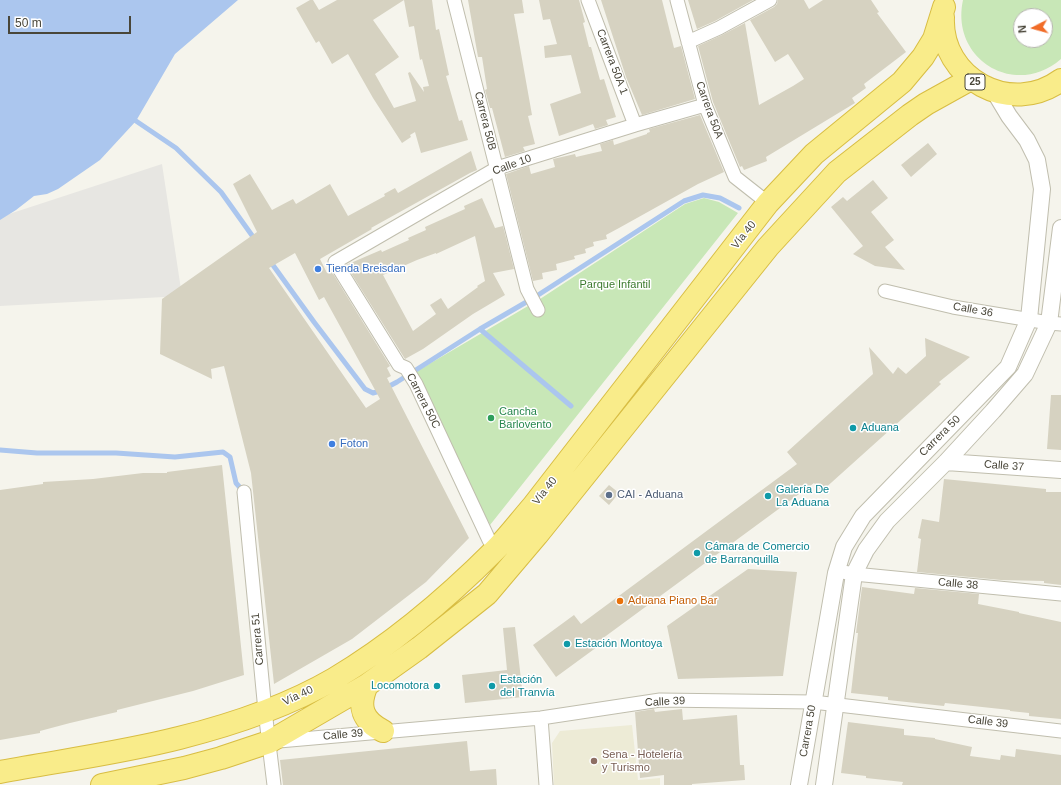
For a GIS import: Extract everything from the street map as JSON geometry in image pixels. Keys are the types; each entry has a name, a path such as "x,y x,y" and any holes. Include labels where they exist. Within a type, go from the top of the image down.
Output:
{"highway":[{"name":"25","path":"945,3 943,27 947,46 957,64 971,79 978,84 994,91 1014,95 1034,93 1053,86 1061,80"},
{"name":"Vía 40","path":"0,772 147,746 213,728 265,711 294,699 333,679 391,641 426,614 496,549 533,506 768,203 814,154 902,82 913,71 934,39 945,3"},
{"name":"Vía 40","path":"102,785 184,768 221,758 269,742 367,685 419,648 487,594 538,535 768,247 837,172 910,115 926,104 971,79"},
{"path":"367,685 362,696 362,707 366,718 373,726 383,731"}],"street":[{"name":"Carrera 50B","path":"454,0 528,291 538,310"},
{"name":"Carrera 50A 1","path":"588,0 635,125"},
{"name":"Carrera 50A","path":"677,0 705,105 735,177 768,203"},
{"path":"688,42 719,28 770,0"},
{"name":"Carrera 50","path":"799,785 836,571 844,547 863,516 1008,367 1030,319 1042,189 1037,160 1027,140 1009,116 994,91"},
{"name":"Calle 10","path":"335,262 497,168 705,105"},
{"name":"Carrera 50","path":"824,785 854,574 866,550 887,521 946,462 1025,374 1055,324 1061,228"},
{"name":"Carrera 50C","path":"335,262 399,365 406,368 416,384 489,540 496,549"},
{"name":"Calle 36","path":"885,291 953,307 1055,324"},
{"name":"Calle 37","path":"946,462 1061,470"},
{"name":"Carrera 51","path":"244,492 265,711 274,785"},
{"name":"Calle 38","path":"836,571 1061,594"},
{"name":"Calle 39","path":"269,742 541,718 660,700 813,702 1061,731"},
{"path":"541,718 546,785"}],"shaded area":[{"path":"162,164 182,296 0,306 0,217"},
{"name":"Sena - Hotelería y Turismo","path":"632,725 638,780 660,778 660,785 554,785 552,743 560,731"}],"green space":[{"path":"963,0 1061,0 1061,59 1043,70 1024,75 1006,73 990,67 976,55 966,40 962,21"},
{"name":"Parque Infantil","path":"704,198 719,202 738,213 490,525 412,374 540,299 685,204"}],"water":[{"path":"0,0 238,0 175,54 136,121 100,160 58,189 47,194 34,196 0,220"}],"building":[{"path":"310,0 313,0 319,10 337,0 404,0 432,0 436,30 439,29 449,75 446,76 459,121 462,120 468,140 421,153 415,132 410,135 411,137 402,143 373,98 348,54 332,64 319,41 316,43 296,8","holes":["404,0 409,27 414,26 420,60 422,59 429,86 423,87 424,92 410,72 408,73 416,101 394,108 375,74 399,57 373,20"]},
{"path":"468,0 522,0 524,13 514,14 532,115 528,116 535,144 523,147 525,151 505,157 492,108 490,108 485,90 487,89 482,57 478,57"},
{"path":"539,0 579,0 585,22 583,23 589,47 591,47 600,80 604,79 616,117 606,120 608,125 595,129 593,124 559,136 550,104 581,93 571,55 545,58 544,46 557,44 550,19 543,20"},
{"path":"601,0 662,0 674,48 681,46 695,99 642,115 626,77"},
{"path":"688,0 753,0 697,29"},
{"path":"778,0 804,0 809,9 823,0 871,0 879,12 877,13 906,52 864,84 866,88 852,98 855,103 766,157 767,161 744,170 742,166 740,167 713,102 698,46 745,23 759,105 793,86 804,79 788,54 775,62 750,20 774,7"},
{"path":"700,115 724,172 698,184 606,235 607,239 593,242 594,246 585,249 586,253 574,256 575,259 556,264 557,270 542,273 543,279 533,281 506,174 529,166 531,174 555,167 553,159 575,154 576,157 602,151 600,144 613,140 614,145 647,134 650,132 649,129"},
{"path":"928,143 937,154 911,177 901,165"},
{"name":"Foton","path":"471,151 477,170 371,228 372,229 320,259 327,273 332,272 390,366 387,368 391,376 387,378 469,538 426,582 352,639 274,684 251,473 224,366 211,369 212,379 160,354 162,299 257,232 233,184 250,174 272,210 293,199 296,204 330,184 348,216 385,196 384,194 395,188 398,193","holes":["295,253 319,300 324,297 380,399 366,408 269,268"]},
{"path":"873,180 888,198 871,212 894,240 885,247 905,270 875,266 853,254 863,246 831,207 843,197 847,201"},
{"path":"482,198 495,228 503,226 514,269 493,273 505,295 473,314 423,349 405,359 346,265 409,240 408,238 426,230 425,227 465,209 464,206","holes":["475,236 485,281 448,309 441,298 430,305 436,314 413,331 383,275 417,260 436,254"]},
{"path":"925,338 970,357 939,382 941,384 822,491 814,483 595,644 597,647 556,677 533,645 574,615 581,624 797,464 787,452 873,374 869,347 893,374 898,367 906,374 926,356"},
{"path":"1051,395 1061,395 1061,450 1047,449"},
{"path":"222,465 244,675 193,691 117,710 117,712 40,731 40,733 0,740 0,490 43,484 43,482 93,479 143,473 167,473"},
{"path":"944,479 1046,489 1046,492 1061,492 1061,585 1044,583 1044,581 1001,580 917,572 921,539 918,538 922,519 939,522"},
{"name":"CAI - Aduana","path":"609,485 619,493 609,505 599,496"},
{"path":"748,569 797,572 783,676 678,679 667,626"},
{"path":"862,587 914,594 915,588 979,594 978,604 1061,622 1061,719 1029,716 1029,713 1010,710 945,703 944,706 888,700 888,697 851,693 858,633 856,633"},
{"name":"Estación del Tranvía","path":"515,627 523,697 465,703 462,675 507,670 503,628"},
{"path":"654,709 655,712 682,709 683,720 737,715 740,765 744,765 745,780 692,785 664,785 664,775 640,778 635,712"},
{"path":"848,722 904,729 904,735 935,738 972,747 970,756 1000,760 1001,755 1015,757 1016,749 1061,755 1061,785 902,785 903,782 866,778 866,776 841,773"},
{"path":"467,741 470,771 496,769 497,785 283,785 280,760"}],"waterway":[{"path":"136,121 176,148 221,192 256,241"},
{"path":"270,261 365,389 373,393 397,382 480,329 535,297 684,201 703,195 720,198 739,208"},
{"path":"480,329 571,406"},
{"path":"0,450 37,453 116,453 175,457 223,452 230,457 236,483 243,491"}],"place":[{"name":"Tienda Breisdan","path":"318,269"},
{"name":"Cancha Barlovento","path":"491,418"},
{"name":"Aduana","path":"853,428"},
{"name":"Foton","path":"332,444"},
{"name":"CAI - Aduana","path":"609,495"},
{"name":"Galería De La Aduana","path":"768,496"},
{"name":"Cámara de Comercio de Barranquilla","path":"697,553"},
{"name":"Aduana Piano Bar","path":"620,601"},
{"name":"Estación Montoya","path":"567,644"},
{"name":"Locomotora","path":"437,686"},
{"name":"Estación del Tranvía","path":"492,686"},
{"name":"Sena - Hotelería y Turismo","path":"594,761"}]}
